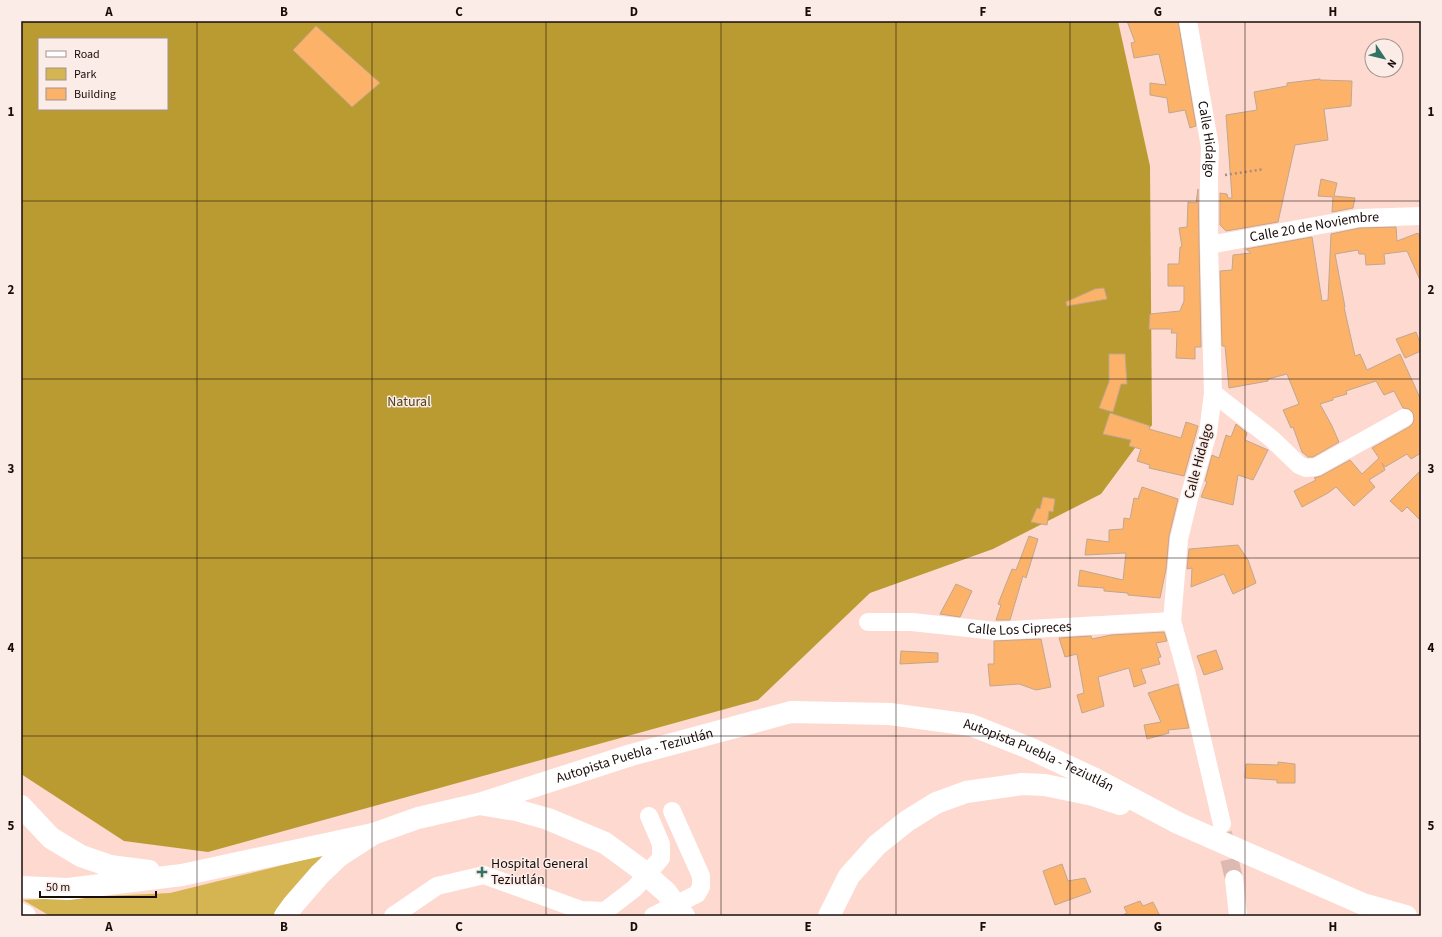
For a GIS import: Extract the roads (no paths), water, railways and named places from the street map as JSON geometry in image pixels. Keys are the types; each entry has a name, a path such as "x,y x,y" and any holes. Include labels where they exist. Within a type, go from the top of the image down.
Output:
{"main road":[{"name":"Autopista Puebla - Teziutlán","path":"285,916 320,874 334,860 373,834 418,818 479,804 631,755 791,712 890,714 971,725 1060,762 1178,823 1363,904 1406,916"},
{"name":"Autopista Puebla - Teziutlán","path":"829,916 849,876 877,845 907,821 936,803 966,792 1022,784 1045,785 1093,795 1178,823"},
{"name":"Autopista Puebla - Teziutlán","path":"479,804 516,810 548,819 605,843 639,868 666,892 684,916"},
{"path":"21,806 52,838 81,856 110,866 182,875"},
{"path":"21,887 68,889 182,875 373,834"},
{"path":"21,914 25,916"}],"street":[{"name":"Calle Hidalgo","path":"1188,21 1210,147 1209,245 1213,393 1208,434 1191,490 1179,539 1172,621 1187,675 1222,824"},
{"name":"Calle 20 de Noviembre","path":"1209,245 1359,218 1421,216"},
{"path":"1213,393 1272,439 1299,465 1306,468 1316,467 1404,418"},
{"name":"Calle Los Cipreces","path":"868,622 912,622 996,631 1172,621"},
{"path":"653,916 697,894 701,887 701,876 672,811"},
{"path":"393,916 436,886 484,875 581,910 607,914 635,888 661,858 661,844 649,816"},
{"path":"1234,879 1238,916"}],"tunnel":[{"path":"1223,833 1234,879"}],"place":[{"name":"Hospital General Teziutlán","path":"482,872"}],"park label":[{"name":"Natural","path":"409,402"}]}
